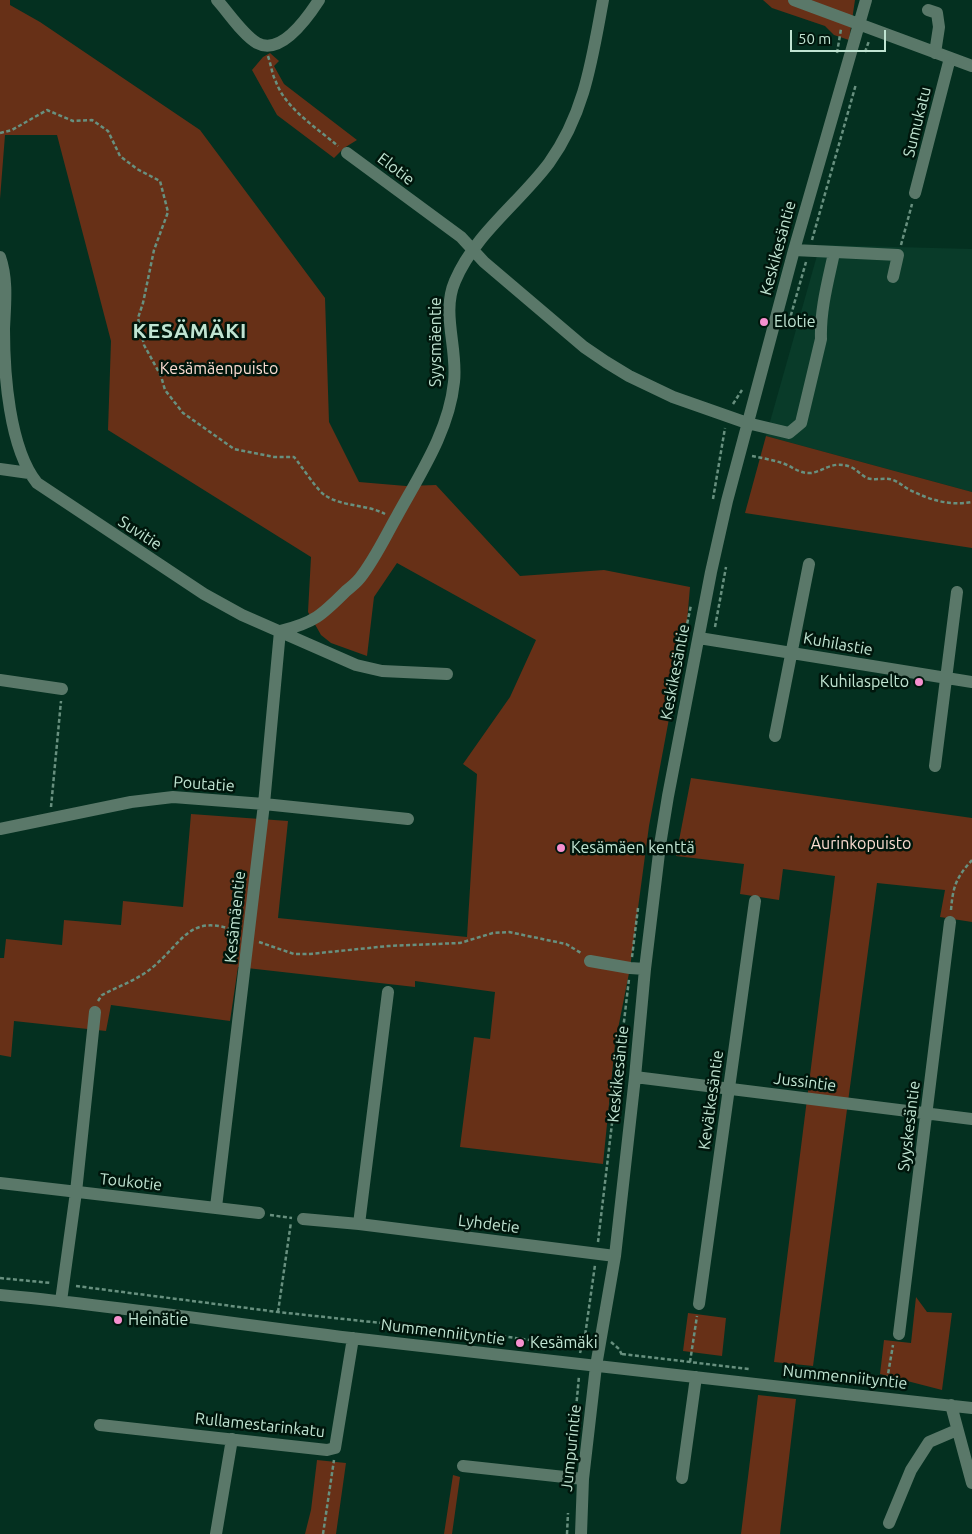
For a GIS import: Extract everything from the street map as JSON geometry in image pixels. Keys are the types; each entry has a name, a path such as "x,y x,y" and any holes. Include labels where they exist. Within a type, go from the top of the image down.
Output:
{"street":[{"path":"218,0 257,43 266,46 273,45 291,34 319,0"},
{"name":"Syysmäentie","path":"280,630 309,623 338,600 360,579 379,550 438,439 447,416 455,366 450,319 450,295 454,282 472,249 534,182 571,126 584,92 603,0"},
{"path":"794,0 972,66"},
{"name":"Keskikesäntie","path":"596,1366 615,1256 645,969 662,834 711,572 747,423 794,250 866,0"},
{"path":"928,10 937,13 940,27 935,53"},
{"name":"Sumukatu","path":"915,193 950,58"},
{"name":"Elotie","path":"347,153 461,237 484,262 562,328 606,362 629,376 673,397 747,423 789,433 801,423 821,338 822,316 834,253"},
{"path":"794,250 898,255 893,277"},
{"name":"Suvitie","path":"0,257 6,294 4,358 7,385 19,448 29,473 37,483 47,492 204,594 242,615 280,630 344,660 368,668 382,671 446,674"},
{"path":"0,469 29,473"},
{"path":"775,736 809,564"},
{"path":"935,766 957,592"},
{"name":"Kesämäentie","path":"216,1207 264,804 280,630"},
{"name":"Kuhilastie","path":"699,638 972,682"},
{"path":"0,680 62,689"},
{"name":"Poutatie","path":"0,829 131,802 173,797 264,804 408,819"},
{"name":"Kevätkesäntie","path":"699,1304 755,901"},
{"name":"Syyskesäntie","path":"898,1334 950,922"},
{"path":"590,961 645,969"},
{"path":"359,1224 388,992"},
{"path":"61,1301 76,1192 95,1012"},
{"name":"Jussintie","path":"635,1077 972,1119"},
{"name":"Toukotie","path":"0,1183 259,1213"},
{"name":"Lyhdetie","path":"297,1218 615,1256"},
{"name":"Nummenniityntie","path":"0,1295 353,1338 972,1408"},
{"name":"Rullamestarinkatu","path":"100,1425 328,1450 335,1448 353,1338"},
{"name":"Jumpurintie","path":"581,1534 583,1479 596,1366"},
{"path":"682,1478 692,1377"},
{"path":"951,1405 972,1483"},
{"path":"889,1523 912,1470 929,1442 957,1430"},
{"path":"216,1534 232,1439"},
{"path":"463,1466 583,1479"}],"path":[{"path":"865,54 873,30"},
{"path":"266,46 276,83 284,97 347,153"},
{"path":"788,326 857,82"},
{"path":"0,132 12,130 47,110 73,121 92,120 108,131 120,156 137,169 160,181 168,212 154,250 138,318 144,345 165,390 183,413 234,449 274,457 294,457 324,495 341,503 374,508 395,519"},
{"path":"898,255 915,193"},
{"path":"750,464 754,448"},
{"path":"752,456 784,463 796,470 809,473 817,472 829,466 851,467 866,478 892,480 932,500 950,503 972,502"},
{"path":"715,627 727,563"},
{"path":"50,819 62,689"},
{"path":"950,922 954,886 959,876 972,860"},
{"path":"95,1012 97,1002 102,995 143,974 154,966 188,932 196,928 212,926 222,927 279,950 294,954 388,946 460,943 494,933 509,932 566,944 590,961"},
{"path":"259,1213 297,1218 278,1312"},
{"path":"0,1278 63,1284 278,1312 494,1335 580,1347"},
{"path":"692,1377 690,1362 699,1304"},
{"path":"886,1387 893,1342 898,1334"},
{"path":"622,1354 749,1369"},
{"path":"323,1534 335,1448"}],"shaded area":[{"path":"820,245 972,249 972,492 766,436"}],"green space":[{"name":"Kesämäenpuisto","path":"0,0 10,0 10,5 40,22 200,130 325,298 329,422 359,482 406,486 436,485 520,576 604,570 690,587 687,622 649,826 630,968 615,1044 603,1164 460,1147 474,1037 490,1039 495,992 415,981 415,987 238,967 230,1021 111,1005 106,1031 14,1021 11,1057 0,1055 0,958 4,958 6,939 62,945 64,920 121,925 123,901 183,907 191,814 288,821 278,918 467,937 477,774 463,764 510,697 536,640 397,563 374,597 367,656 331,643 321,635 308,612 311,557 108,430 111,341 57,135 5,135 0,199"},
{"path":"763,0 855,0 849,40 834,35 825,26 772,8"},
{"path":"270,53 279,61 274,66 284,84 357,140 344,148 334,158 277,115 252,70 263,57"},
{"path":"766,436 972,492 972,548 745,513"},
{"name":"Aurinkopuisto","path":"691,778 972,818 972,922 940,917 945,890 877,883 813,1366 774,1362 835,876 783,869 779,900 740,894 744,864 676,856"},
{"path":"916,1297 927,1312 952,1313 942,1390 880,1374 884,1340 911,1343"},
{"path":"688,1313 726,1318 722,1356 683,1351"},
{"path":"758,1395 796,1399 780,1534 741,1534"},
{"path":"317,1460 346,1463 336,1534 305,1534 311,1510"},
{"path":"453,1475 460,1477 452,1534 444,1534"}],"place":[{"name":"Elotie","path":"764,322"},
{"name":"Kuhilaspelto","path":"919,682"},
{"name":"Kesämäen kenttä","path":"561,848"},
{"name":"Heinätie","path":"118,1320"},
{"name":"Kesämäki","path":"520,1343"}],"district":[{"name":"KESÄMÄKI","path":"190,331"}]}
